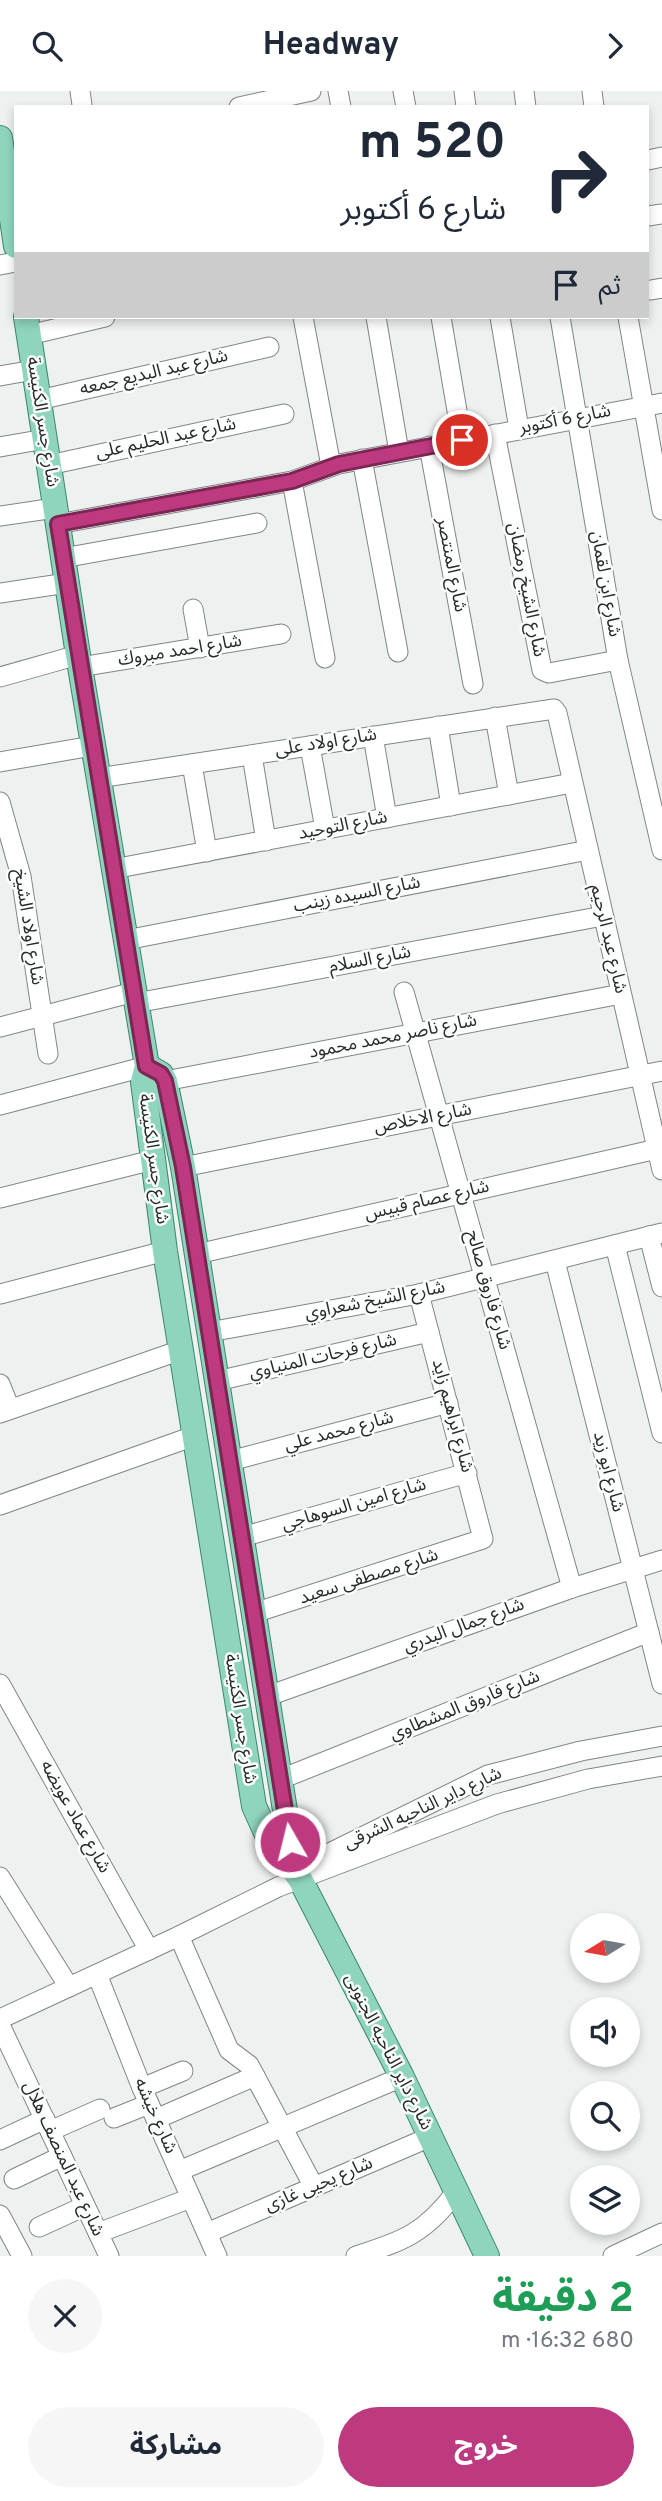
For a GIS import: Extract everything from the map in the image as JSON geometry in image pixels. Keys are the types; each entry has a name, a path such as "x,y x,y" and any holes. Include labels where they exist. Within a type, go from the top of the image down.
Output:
{"main road":[{"path":"6,151 6,219 14,241"},
{"name":"شارع جسر الكنيسة","path":"28,326 92,746 135,997 183,1167 281,1779 290,1842 288,1872"},
{"name":"شارع جسر الكنيسة","path":"156,1074 143,1082 165,1251 254,1806 266,1836 288,1872"},
{"name":"شارع داير الناحيه الجنوبى","path":"288,1872 402,2077 487,2256"}],"street":[{"path":"262,104 287,94 312,91"},
{"path":"28,326 88,319"},
{"path":"303,319 331,466"},
{"path":"376,319 399,452"},
{"path":"441,319 462,440"},
{"path":"500,319 519,429"},
{"name":"شارع ابن لقمان","path":"560,319 618,660 662,850"},
{"path":"629,319 653,404 662,510"},
{"name":"شارع عبد البديع جمعه","path":"39,400 269,347"},
{"path":"0,376 34,370"},
{"name":"شارع 6 أكتوبر","path":"0,516 56,516 292,481 331,466 362,459 653,404"},
{"name":"شارع عبد الحليم على","path":"48,465 284,414"},
{"name":"شارع الشيخ رمضان","path":"495,434 542,670 549,673 618,660"},
{"path":"0,447 45,439"},
{"name":"شارع المنتصر","path":"429,446 473,684"},
{"path":"362,459 398,652"},
{"path":"292,481 326,658"},
{"path":"63,558 257,523"},
{"path":"0,593 67,583"},
{"path":"193,609 200,648"},
{"name":"شارع احمد مبروك","path":"0,677 79,661 200,648 281,635"},
{"name":"شارع اولاد على","path":"98,778 554,709"},
{"name":"شارع عبد الرحيم","path":"554,709 662,1170"},
{"path":"495,717 509,795"},
{"path":"438,726 452,806"},
{"path":"373,736 387,818"},
{"path":"0,762 92,746"},
{"path":"310,746 325,829"},
{"path":"252,755 266,841"},
{"path":"192,764 207,852"},
{"name":"شارع التوحيد","path":"113,869 572,783"},
{"name":"شارع اولاد الشيخ","path":"0,802 20,876 48,1054"},
{"name":"شارع السيده زينب","path":"126,940 588,850"},
{"name":"شارع السلام","path":"0,1027 135,997 603,916"},
{"name":"شارع فاروق صالح","path":"404,992 572,1588"},
{"name":"شارع ناصر محمد محمود","path":"0,1105 156,1074 415,1033 621,994"},
{"name":"شارع الاخلاص","path":"183,1167 662,1071"},
{"name":"شارع عصام قبيس","path":"197,1254 657,1149"},
{"path":"0,1198 153,1160"},
{"path":"656,1235 662,1287"},
{"name":"شارع الشيخ شعراوي","path":"209,1332 419,1294 656,1235"},
{"path":"615,1245 662,1433"},
{"path":"0,1294 165,1251"},
{"name":"شارع ابو زيد","path":"555,1261 662,1684"},
{"name":"شارع ابراهيم زايد","path":"419,1294 483,1539"},
{"name":"شارع فرحات المنياوي","path":"217,1381 429,1332"},
{"path":"0,1384 5,1411 181,1350"},
{"name":"شارع محمد علي","path":"230,1461 448,1403"},
{"path":"0,1505 194,1436"},
{"name":"شارع امين السوهاجي","path":"242,1537 467,1473"},
{"name":"شارع مصطفى سعيد","path":"254,1613 483,1539"},
{"name":"شارع جمال البدري","path":"268,1696 632,1567 662,1560"},
{"name":"شارع فاروق المشطاوي","path":"281,1779 649,1632"},
{"name":"شارع عماد عويضه","path":"0,1684 149,1950"},
{"name":"شارع داير الناحيه الشرقى","path":"0,2019 179,1936 288,1872 488,1775 581,1751 662,1736"},
{"name":"شارع داير الناحيه الشرقى","path":"288,1872 497,1804 588,1779 662,1766"},
{"path":"0,1877 69,1987"},
{"path":"179,1936 229,2049 246,2060 314,2187"},
{"name":"شارع خيشه","path":"97,1974 149,2103 217,2256"},
{"name":"شارع عبد المنصف هلال","path":"0,2025 109,2256"},
{"path":"149,2103 183,2071"},
{"path":"0,2140 47,2125 107,2114 255,2076"},
{"path":"179,2171 402,2077"},
{"name":"شارع يحيى غازى","path":"207,2233 430,2137"},
{"path":"15,2179 62,2156"},
{"path":"356,2256 397,2243 420,2230 440,2213 456,2192"},
{"path":"98,2233 191,2197"},
{"path":"39,2227 85,2206"},
{"path":"0,2215 22,2256"},
{"path":"612,2256 662,2233"}],"route":[{"path":"290,1842 183,1167 165,1081 155,1069 146,1066 58,524 292,481 339,464 462,440"}]}
